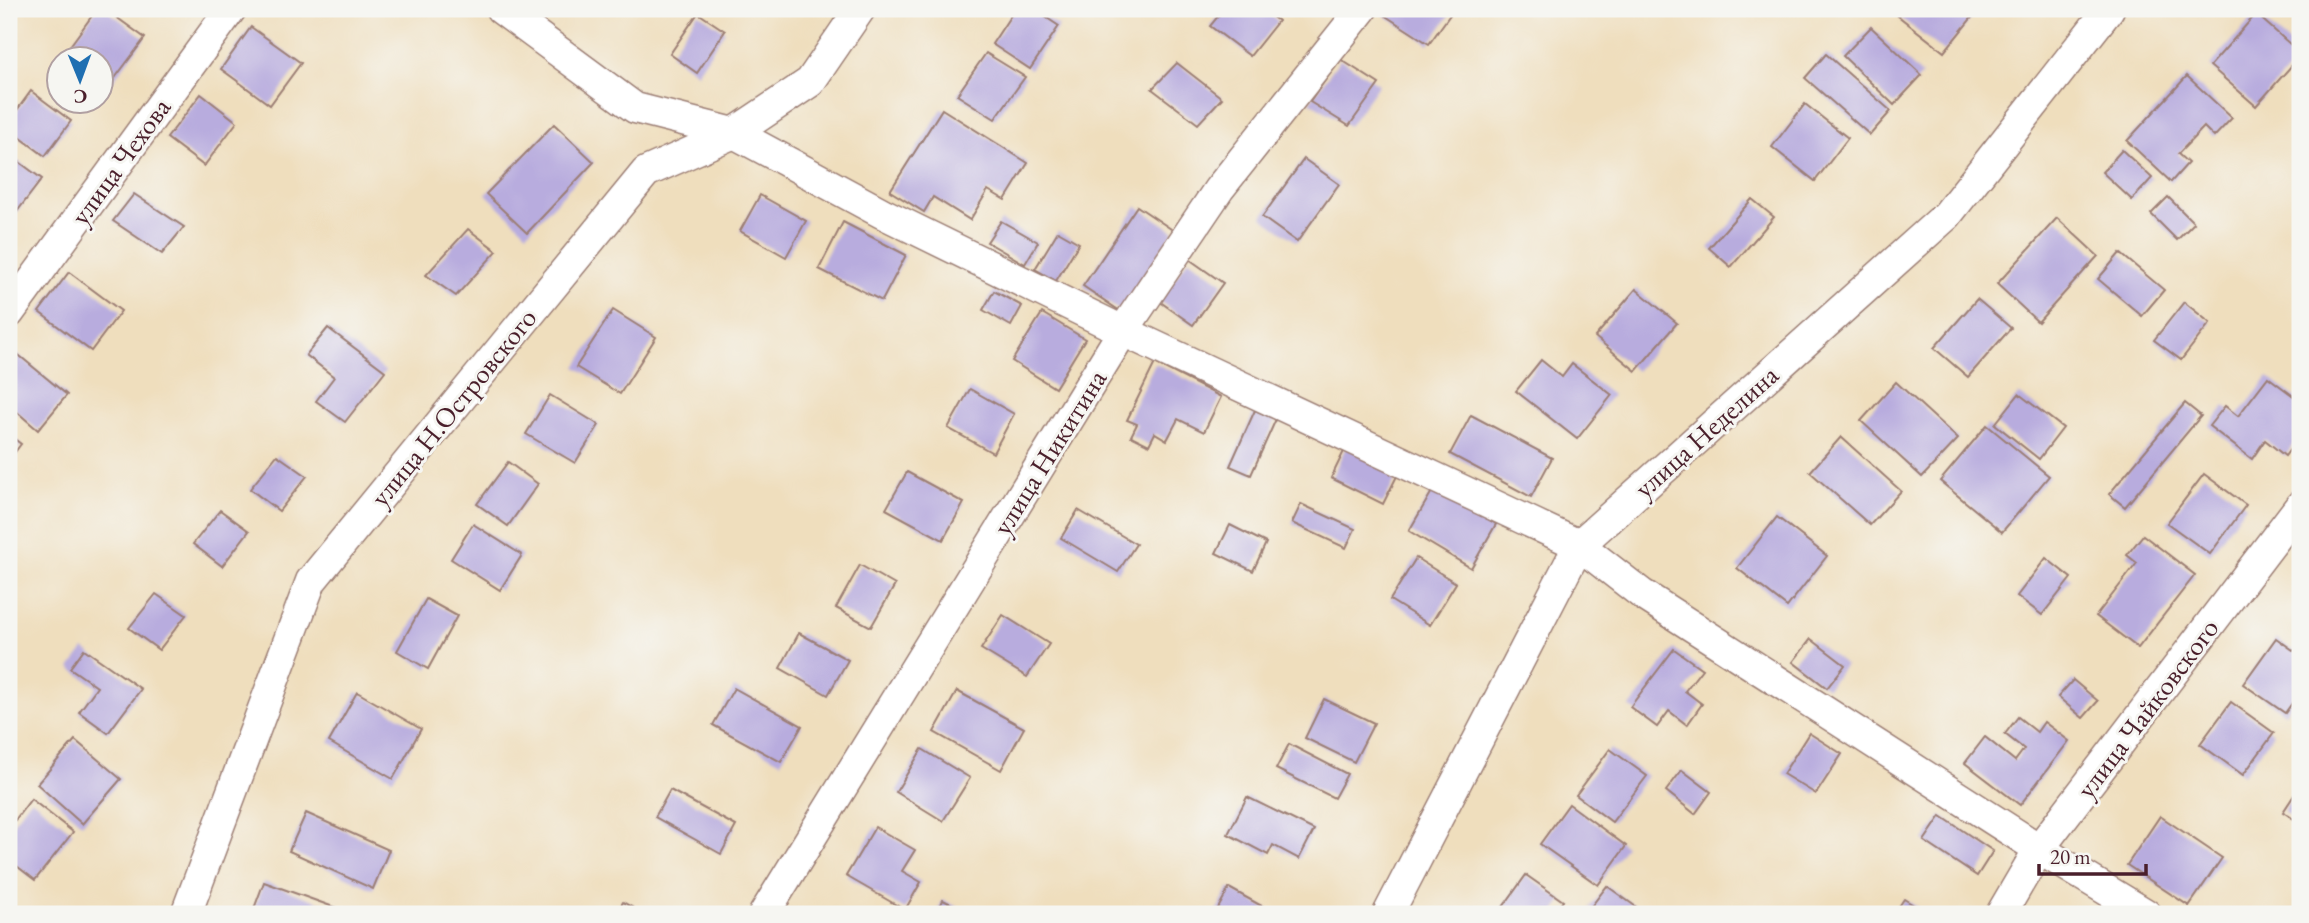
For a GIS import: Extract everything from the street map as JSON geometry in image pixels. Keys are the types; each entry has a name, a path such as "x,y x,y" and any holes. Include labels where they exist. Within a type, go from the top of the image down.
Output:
{"street":[{"name":"улица Чехова","path":"9,313 231,9"},
{"path":"501,9 635,108 734,133 882,213 1123,331 1579,544 1642,594 2039,849 2146,914"},
{"name":"улица Н.Островского","path":"186,914 311,581 646,172 734,133 810,82 860,9"},
{"name":"улица Никитина","path":"764,914 1123,331 1219,189 1362,9"},
{"name":"улица Неделина","path":"1388,914 1579,544 1948,215 2109,9"},
{"name":"улица Чайковского","path":"2001,914 2039,849 2300,506"}],"building":[{"path":"97,9 105,9 145,38 116,77 116,46 70,46"},
{"path":"1015,9 1033,9 1059,26 1030,69 992,44"},
{"path":"1224,9 1262,9 1278,21 1250,56 1210,26"},
{"path":"1384,9 1454,9 1429,44 1381,13"},
{"path":"1902,9 1967,9 1974,15 1944,52 1897,15"},
{"path":"698,13 725,31 697,73 670,54"},
{"path":"2256,14 2300,53 2300,56 2256,106 2210,66"},
{"path":"251,27 301,63 270,105 221,69"},
{"path":"1871,27 1922,75 1894,105 1843,56"},
{"path":"986,53 1025,77 995,119 957,95"},
{"path":"1826,54 1891,111 1870,135 1805,78"},
{"path":"1340,59 1379,84 1349,126 1310,102"},
{"path":"1177,63 1222,98 1198,124 1152,89"},
{"path":"2187,76 2232,118 2214,137 2204,127 2178,154 2188,163 2171,182 2127,141"},
{"path":"31,91 46,102 46,116 64,116 71,121 45,156 9,129 9,121"},
{"path":"201,94 237,122 204,166 167,138"},
{"path":"1805,104 1848,138 1815,181 1772,147"},
{"path":"942,109 1028,163 1005,200 988,190 970,220 933,197 924,212 890,191"},
{"path":"554,124 594,162 527,233 486,194"},
{"path":"2122,150 2152,178 2132,200 2102,172"},
{"path":"14,158 42,179 9,222 9,164"},
{"path":"1304,159 1339,184 1297,242 1262,217"},
{"path":"134,194 184,227 162,254 113,221"},
{"path":"760,195 806,221 786,257 740,231"},
{"path":"2168,197 2194,223 2177,240 2151,214"},
{"path":"1752,199 1774,217 1731,267 1709,248"},
{"path":"1137,206 1174,231 1120,311 1083,286"},
{"path":"2057,218 2098,256 2038,322 1997,284"},
{"path":"1001,221 1038,242 1025,264 987,242"},
{"path":"843,222 906,255 882,301 819,269"},
{"path":"468,229 497,251 456,296 426,275"},
{"path":"1058,231 1079,243 1056,281 1035,269"},
{"path":"2120,253 2164,290 2142,316 2098,279"},
{"path":"1189,259 1223,283 1193,325 1159,301"},
{"path":"69,272 121,311 91,351 39,312"},
{"path":"1636,289 1677,323 1636,371 1595,337"},
{"path":"994,291 1022,306 1011,326 983,310"},
{"path":"1977,299 2011,328 1968,377 1934,348"},
{"path":"2184,302 2210,323 2181,360 2154,340"},
{"path":"613,310 656,337 620,394 576,367"},
{"path":"1042,313 1085,339 1055,388 1012,361"},
{"path":"328,328 385,371 345,422 316,401 334,377 306,355"},
{"path":"15,352 67,395 38,430 9,405 9,360"},
{"path":"1541,360 1562,377 1572,364 1612,395 1577,439 1516,391"},
{"path":"1155,363 1221,397 1204,432 1178,419 1167,440 1155,433 1149,445 1131,436 1137,424 1127,420"},
{"path":"2268,377 2300,401 2300,436 2285,456 2265,440 2252,459 2209,426 2225,406 2238,416"},
{"path":"1896,382 1958,439 1922,477 1861,421"},
{"path":"970,389 1014,414 993,453 948,428"},
{"path":"2019,394 2063,428 2039,459 1995,424"},
{"path":"550,395 599,425 575,463 526,434"},
{"path":"2185,403 2201,416 2125,507 2109,494"},
{"path":"1255,410 1276,419 1251,475 1230,466"},
{"path":"1471,415 1552,458 1531,497 1450,454"},
{"path":"1987,425 2049,476 2002,532 1940,481"},
{"path":"9,435 21,444 9,460"},
{"path":"1841,437 1901,491 1870,525 1810,472"},
{"path":"1347,445 1400,470 1383,504 1331,478"},
{"path":"277,455 307,476 279,511 250,489"},
{"path":"508,462 538,484 508,526 477,504"},
{"path":"907,472 964,503 943,540 886,509"},
{"path":"2204,474 2246,505 2210,554 2167,523"},
{"path":"1434,488 1496,524 1471,568 1409,531"},
{"path":"1301,504 1355,529 1346,548 1292,523"},
{"path":"220,510 249,531 222,566 193,544"},
{"path":"1078,510 1136,544 1118,572 1061,538"},
{"path":"1777,517 1827,556 1787,607 1737,568"},
{"path":"473,524 522,555 500,590 451,559"},
{"path":"1230,525 1266,543 1253,571 1216,553"},
{"path":"2143,535 2195,575 2138,648 2096,616 2137,563 2127,555"},
{"path":"1416,558 1456,583 1430,625 1390,600"},
{"path":"2046,558 2071,578 2042,615 2017,596"},
{"path":"860,565 895,585 871,627 836,608"},
{"path":"156,594 186,615 159,650 129,628"},
{"path":"426,599 457,616 428,669 397,651"},
{"path":"1003,615 1049,644 1027,677 981,649"},
{"path":"799,633 848,660 828,695 780,668"},
{"path":"2276,638 2300,655 2300,692 2285,713 2243,684"},
{"path":"1811,639 1845,665 1827,688 1793,662"},
{"path":"84,649 141,689 108,733 79,712 97,687 70,668"},
{"path":"1674,649 1702,669 1685,691 1702,704 1687,725 1669,711 1657,727 1630,707"},
{"path":"2073,680 2098,701 2083,718 2058,697"},
{"path":"734,688 802,726 781,762 713,725"},
{"path":"957,691 1024,728 1001,770 934,732"},
{"path":"357,692 421,729 393,779 329,742"},
{"path":"1324,699 1374,723 1354,762 1305,738"},
{"path":"2231,702 2274,733 2243,775 2200,744"},
{"path":"2018,717 2037,732 2044,722 2069,741 2020,805 1965,763 1985,737 2015,761 2024,749 2005,734"},
{"path":"1809,733 1842,754 1816,794 1783,774"},
{"path":"75,740 121,779 82,824 37,784"},
{"path":"1289,744 1347,774 1334,798 1276,769"},
{"path":"922,749 970,778 943,821 896,792"},
{"path":"1610,749 1647,776 1612,822 1576,795"},
{"path":"1682,770 1711,792 1695,814 1666,791"},
{"path":"2300,786 2300,823 2283,812"},
{"path":"670,790 736,826 721,854 655,817"},
{"path":"1247,797 1314,830 1299,859 1273,845 1268,855 1228,834"},
{"path":"31,799 73,832 35,880 9,860 9,828"},
{"path":"1569,804 1626,846 1598,885 1540,844"},
{"path":"306,813 389,850 373,889 289,851"},
{"path":"1941,816 1993,851 1977,876 1924,841"},
{"path":"2160,816 2222,858 2189,906 2127,865"},
{"path":"875,827 915,850 902,871 921,882 905,910 846,876"},
{"path":"1526,875 1563,901 1553,914 1498,914"},
{"path":"264,882 353,914 252,914"},
{"path":"1607,886 1646,914 1599,914 1590,908"},
{"path":"1229,888 1269,910 1267,914 1215,914"},
{"path":"1904,899 1928,914 1894,914"},
{"path":"943,900 972,914 936,914"},
{"path":"623,902 644,914 616,914"}]}
